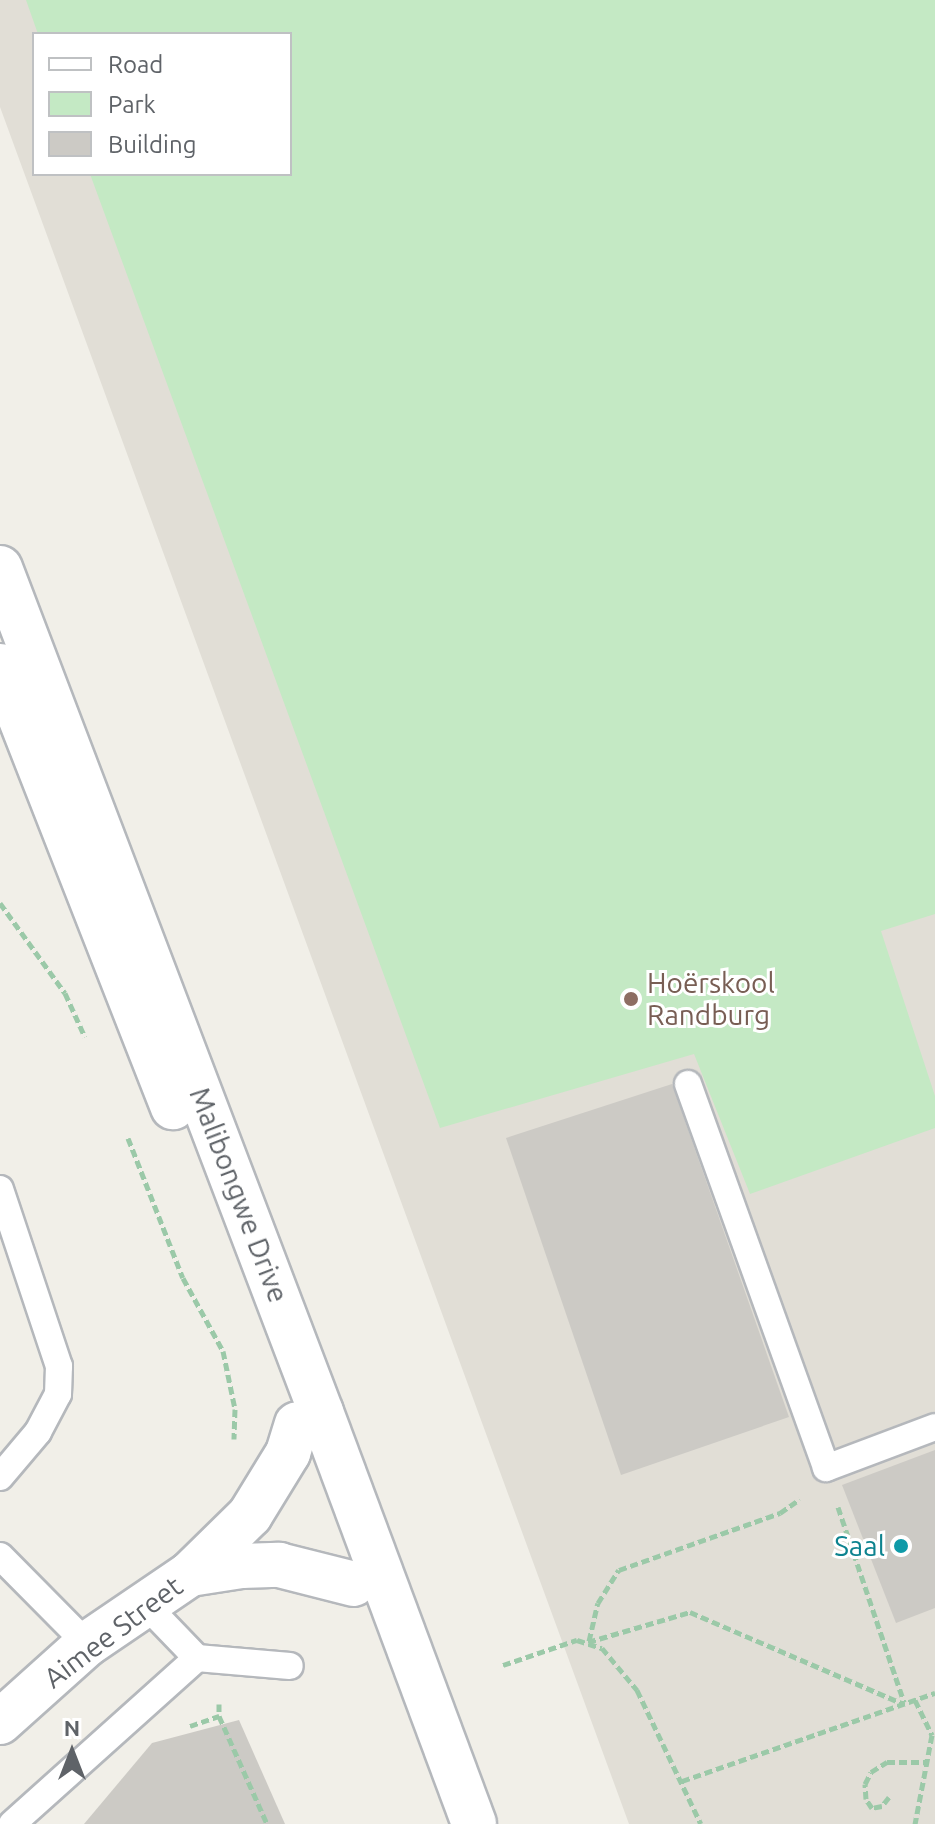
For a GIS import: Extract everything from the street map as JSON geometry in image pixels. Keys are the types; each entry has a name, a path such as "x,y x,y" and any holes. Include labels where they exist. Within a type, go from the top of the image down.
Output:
{"main road":[{"name":"Malibongwe Drive","path":"0,568 474,1824"},
{"name":"Malibongwe Drive","path":"0,666 297,1424 444,1824"},
{"name":"Aimee Street","path":"0,1722 87,1644 190,1574 250,1515 288,1453 297,1424"},
{"name":"Aimee Street","path":"190,1574 241,1566 279,1565 354,1584"}],"lane":[{"path":"688,1084 826,1468 935,1427"},
{"path":"0,1189 59,1366 58,1394 38,1432 0,1477"},
{"path":"0,1556 87,1644"},
{"path":"144,1603 208,1659 290,1666"},
{"path":"12,1824 208,1659"}],"path":[{"path":"0,903 65,993 89,1046"},
{"path":"124,1130 183,1278 223,1351 235,1409 234,1453"},
{"path":"588,1642 598,1603 619,1570 780,1513 813,1490 826,1468"},
{"path":"826,1468 904,1704"},
{"path":"588,1642 690,1612 904,1704"},
{"path":"503,1665 577,1640 602,1648 637,1690 701,1824"},
{"path":"208,1659 219,1716 267,1824"},
{"path":"682,1781 935,1693"},
{"path":"915,1700 932,1735 915,1824"},
{"path":"889,1797 882,1806 872,1808 866,1799 865,1784 871,1772 887,1762 927,1762"}],"shaded area":[{"name":"Hoërskool Randburg","path":"0,0 935,0 935,1824 629,1824 0,107"}],"green space":[{"name":"Hoërskool Randburg","path":"26,0 935,0 935,914 881,931 935,1096 935,1128 750,1194 694,1054 440,1128 91,176 292,176 292,32 37,32"}],"building":[{"path":"672,1084 789,1417 621,1475 506,1138"},
{"name":"Saal","path":"935,1450 935,1608 896,1623 842,1485"},
{"path":"239,1720 285,1824 84,1824 152,1743"}],"place":[{"name":"Hoërskool Randburg","path":"631,999"},
{"name":"Saal","path":"901,1546"}]}
